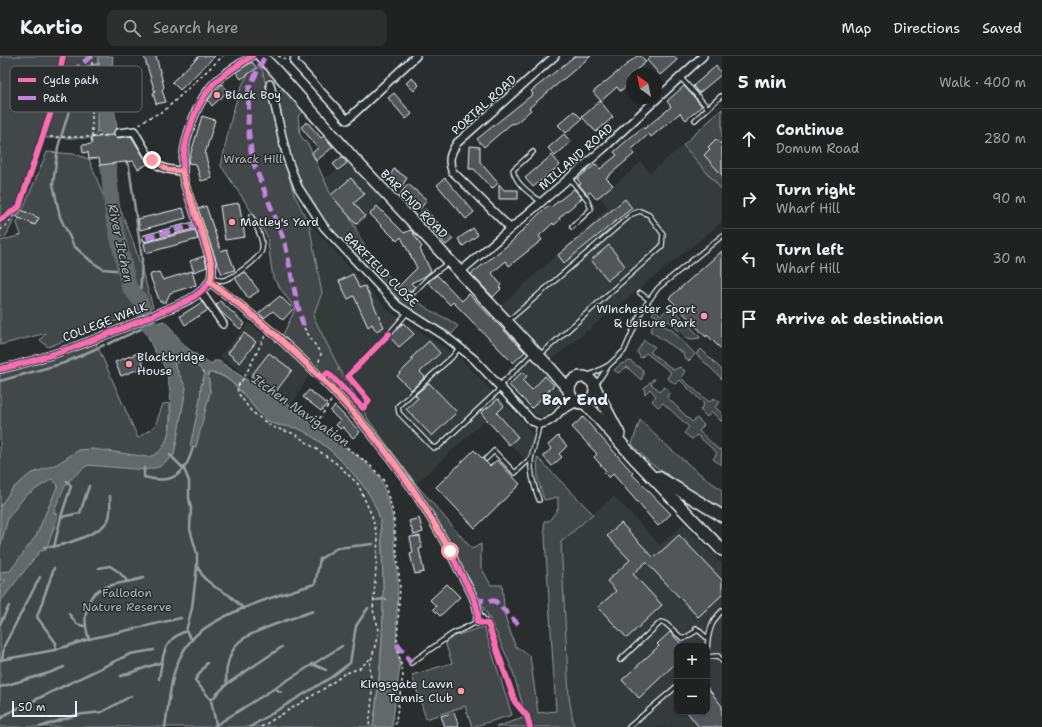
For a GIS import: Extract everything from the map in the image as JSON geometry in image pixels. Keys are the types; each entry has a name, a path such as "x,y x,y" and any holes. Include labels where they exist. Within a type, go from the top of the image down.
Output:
{"main road":[{"name":"BAR END ROAD","path":"261,56 353,158 550,368 575,398 624,446 722,550"},
{"name":"BAR END ROAD","path":"550,368 581,377"},
{"path":"581,377 591,379 595,387 592,399 575,398 570,383 581,377"},
{"name":"BAR END ROAD","path":"595,387 624,446"},
{"path":"651,475 664,480 722,516"}],"street":[{"path":"252,56 214,83 201,100 184,149 182,171 190,200 212,264 211,279 269,329 315,373 368,428 403,474 450,551 474,600 477,611 476,622"},
{"path":"294,58 347,120 416,56"},
{"name":"PORTAL ROAD","path":"510,228 452,171 449,163 450,154 457,144 555,56"},
{"name":"MILLAND ROAD","path":"460,272 541,202 703,56"},
{"name":"BARFIELD CLOSE","path":"270,84 287,158 298,187 341,246 407,313 460,347 526,415 539,424"},
{"path":"118,133 134,131 148,156 156,164 168,170 182,171"},
{"path":"146,238 199,224"},
{"name":"COLLEGE WALK","path":"0,369 62,350 135,323 183,302 201,292 211,279"},
{"path":"201,292 223,324"},
{"path":"539,424 550,421 575,398"}],"lane":[{"path":"680,77 708,108"},
{"path":"696,120 721,96"},
{"path":"533,152 513,170 515,178 526,190 541,202"},
{"path":"568,178 587,199 591,209 572,227"},
{"path":"460,347 452,357 398,406 397,410 399,413 433,448 438,447 536,354 662,246 663,234 649,215 640,211 632,214 507,322"},
{"path":"211,279 224,280 244,268 258,256 262,248 262,244 251,216"},
{"path":"595,387 609,365 624,351 648,299 658,288 722,236"},
{"path":"412,294 428,277 450,261"},
{"path":"640,293 648,299"},
{"path":"388,334 407,313"},
{"path":"581,377 609,365"},
{"path":"539,424 536,444 531,458 532,480 539,500"},
{"path":"486,459 494,451 515,473 531,458"},
{"path":"477,611 488,624"},
{"path":"707,643 707,638 713,622 722,611"},
{"path":"411,663 452,634 476,622"},
{"path":"620,660 661,622 665,623 683,640 697,629 707,638"},
{"path":"710,657 718,656 722,661"},
{"path":"629,727 674,689"}],"path":[{"path":"134,131 143,121 165,110 223,56"},
{"path":"278,56 285,60"},
{"path":"92,112 92,137"},
{"path":"42,144 46,130"},
{"path":"44,137 92,137 118,133"},
{"path":"0,230 8,224 22,200"},
{"path":"0,220 19,207"},
{"path":"304,328 322,354 315,373"},
{"path":"269,329 244,378 237,387 238,393 251,411 272,427 295,434 337,464 358,484 372,516 378,539 373,610 378,630 371,658 372,698 369,727"},
{"path":"328,396 332,401 316,424 369,464 383,479 393,512 400,585 397,644 403,675 396,727"},
{"path":"261,727 325,688 344,674 360,668 371,658"}],"shaded area":[{"path":"98,56 113,56 112,66 98,66"},
{"path":"97,112 115,112 117,130 97,132"},
{"path":"683,145 722,190 722,222 551,360 502,305 608,208 600,197 641,162 650,173"},
{"path":"347,163 384,199 355,229 349,216 331,195 324,179"},
{"path":"310,224 389,311 461,359 525,424 533,436 533,450 526,460 485,420 416,484 370,422 339,368 313,316 323,294"},
{"path":"164,321 184,345 195,354 212,364 214,361 219,361 244,378 295,408 290,408 364,461 381,479 392,515 398,583 396,645 400,666 392,727 373,727 381,661 383,594 380,523 378,513 368,492 350,470 324,445 299,429 269,422 259,413 233,383 225,377 217,374 208,373 210,392 196,447 190,446 200,400 201,386 205,374 191,359 182,359 174,364 186,388 174,455 159,467 145,470 88,465 70,480 57,503 54,512 58,516 46,550 40,551 0,602 0,586 6,580 0,580 0,572 10,571 36,536 58,485 52,479 25,496 8,518 0,548 0,506 12,489 30,474 57,464 79,450 93,449 148,457 158,453 164,445 168,434 171,407 168,381 165,368 143,327"},
{"path":"249,323 311,372 290,408 220,356"},
{"path":"527,352 555,383 560,391 561,399 558,405 545,417 536,415 500,378"},
{"path":"614,496 660,545 684,524 722,564 722,727 574,727 569,697 561,542"}],"green space":[{"path":"0,56 98,56 98,66 10,66 10,112 97,112 97,132 94,138 45,138 24,199 6,236 0,238"},
{"name":"Wrack Hill","path":"253,68 262,68 280,146 294,194 309,224 322,293 313,316 339,368 370,422 416,484 472,549 481,544 481,567 491,585 502,585 505,616 515,646 530,656 538,713 556,711 544,521 549,521 558,509 558,497 544,500 538,480 537,457 593,514 561,542 569,697 574,727 496,727 526,717 512,669 492,623 431,512 405,472 333,392 336,387 282,337 295,309 273,278 267,236 221,166 232,114 241,87"},
{"path":"283,87 304,111 298,116 300,135 309,146 331,195 349,216 368,253 402,291 433,312 458,326 452,334 406,307 347,247 318,213 304,189 291,159 277,94"},
{"path":"722,109 722,190 683,145"},
{"path":"47,152 74,154 89,159 103,195 118,204 133,241 153,307 48,347 40,340 46,333 0,345 0,241 21,235 17,223"},
{"path":"671,306 700,338 691,339 685,337 670,322 652,314 655,310 661,315"},
{"path":"655,321 672,330 695,354 689,361 684,357 683,353 650,331"},
{"path":"644,340 655,347 650,352 674,370 680,367 685,371 681,378 709,402 714,398 720,402 715,407 722,414 722,422 712,412 707,417 700,410 704,404 680,380 675,384 667,378 671,372 646,353 641,358 637,352"},
{"name":"Fallodon Nature Reserve","path":"96,343 138,438 155,426 163,404 170,403 170,421 167,439 162,450 172,457 174,455 186,388 174,364 182,359 191,359 205,374 201,386 200,400 191,446 205,411 210,392 208,373 217,374 226,378 234,385 268,421 300,429 308,433 330,450 369,494 377,509 380,520 383,575 383,619 373,727 0,727 0,373"},
{"path":"701,349 722,370 722,379 696,354"},
{"path":"630,361 643,370 641,380 627,367 618,373 614,370 621,364"},
{"path":"653,379 655,379 651,384 660,391 665,387 670,392 667,397 692,422 697,418 704,425 699,431 719,450 722,448 721,465 713,459 717,453 697,435 692,439 684,433 689,427 663,403 658,407 652,401 656,396 650,389 645,394 644,388"},
{"path":"640,420 680,457 722,490 722,510 650,463 632,444"},
{"name":"Kingsgate Lawn Tennis Club","path":"484,627 512,715 472,727 465,706 426,719 412,675 452,663 444,639"}],"building":[{"path":"144,56 156,56 164,87 162,90 166,102 156,104 153,93 155,92"},
{"path":"199,56 215,56 180,90 172,82"},
{"path":"575,56 591,56 529,108 531,110 516,123 511,124 484,147 477,139 533,94 531,91"},
{"path":"637,56 641,56 646,62 639,68 626,68 626,87 620,91 617,87 601,101 593,92"},
{"path":"651,56 674,56 677,60 662,73 662,68 654,68 647,60"},
{"path":"252,62 257,68 241,79 236,72"},
{"path":"716,66 722,74 699,93 693,86"},
{"path":"412,78 419,85 414,91 406,83"},
{"name":"Black Boy","path":"222,84 228,91 212,106 208,100"},
{"path":"684,86 702,106 686,120 680,113 651,137 649,134 631,150 634,154 606,178 613,185 596,199 590,192 587,194 579,185 581,184 577,179 596,164 600,169 617,155 614,152 624,143 671,107 667,101"},
{"path":"394,93 412,114 406,119 388,98"},
{"path":"600,101 613,117 596,132 582,117"},
{"path":"574,111 582,119 566,133 558,125"},
{"path":"202,116 215,120 205,154 212,178 201,181 196,164 188,163"},
{"path":"307,122 321,138 324,136 333,147 316,161 312,153 318,148 301,127"},
{"path":"564,134 571,142 555,156 548,148"},
{"path":"113,135 118,138 131,136 148,164 138,169 133,161 100,165 99,158 89,159 88,152 83,153 82,145 92,144 91,138"},
{"path":"716,139 722,145 722,175 704,155 710,149 708,147"},
{"path":"470,146 480,147 480,162 498,183 492,189 474,169 469,169"},
{"path":"552,155 560,165 533,187 525,178"},
{"path":"342,157 347,163 338,170 333,164"},
{"path":"394,169 407,178 402,186 389,177"},
{"path":"351,178 365,194 354,203 365,216 356,224 331,195"},
{"path":"445,178 474,212 466,219 437,185"},
{"path":"408,184 427,200 420,209 400,194"},
{"path":"499,184 504,190 518,190 518,199 499,199"},
{"path":"574,189 582,198 559,218 560,220 554,225 553,223 539,236 542,240 509,266 506,261 492,273 501,285 499,287 501,289 493,297 471,274 509,244 543,210 550,206 551,207"},
{"path":"625,199 632,208 564,263 558,255"},
{"name":"Matley's Yard","path":"239,203 245,237 225,240 220,206"},
{"path":"206,206 221,251 227,249 235,270 222,274 217,263 198,209"},
{"path":"377,206 404,233 411,230 422,247 420,249 431,271 424,277 411,283 415,287 409,292 406,289 404,291 401,289 395,290 417,268 401,237 397,241 370,214"},
{"path":"183,208 186,218 140,230 138,219"},
{"path":"425,209 453,239 446,245 418,215"},
{"path":"21,210 39,218 35,225 17,217"},
{"path":"473,228 478,235 463,246 458,239"},
{"path":"195,230 198,239 146,253 144,243"},
{"path":"609,245 625,266 608,280 591,260"},
{"name":"Winchester Sport & Leisure Park","path":"722,251 722,350 707,335 706,337 669,298"},
{"path":"204,256 207,267 194,272 190,261"},
{"path":"192,271 196,285 170,293 166,302 160,302 150,276 151,274 159,272 163,280"},
{"path":"245,272 259,291 248,298 235,278"},
{"path":"353,274 359,288 365,286 384,327 376,331 372,324 368,327 354,296 348,299 339,281"},
{"path":"437,275 462,301 469,294 525,352 513,363 453,302 450,305 428,282"},
{"path":"280,296 293,309 283,320 273,311 264,318 259,313"},
{"path":"220,301 245,324 240,329 221,312 216,305"},
{"path":"202,302 208,310 185,325 180,316"},
{"path":"403,323 414,334 399,347 390,337"},
{"path":"244,333 256,342 240,363 228,353"},
{"path":"429,341 440,353 420,372 425,377 411,390 397,376 413,360 411,358"},
{"name":"Blackbridge House","path":"138,353 144,367 121,376 115,362"},
{"path":"269,353 292,370 274,394 251,376"},
{"path":"522,372 527,376 523,381 532,390 545,376 554,385 532,408 509,385"},
{"path":"429,383 457,412 432,436 406,409 418,398 415,395"},
{"path":"309,390 327,404 321,411 303,397"},
{"path":"498,399 504,406 497,413 518,437 509,445 481,413"},
{"path":"335,406 360,432 353,438 343,427 340,429 336,425 340,421 330,411"},
{"path":"583,417 633,473 632,474 671,514 658,526 613,474 609,478 604,473 606,471 594,457 597,454 572,427"},
{"path":"558,436 567,446 559,454 562,457 552,466 543,456 551,449 548,445"},
{"path":"474,450 490,466 497,460 520,484 475,528 436,487"},
{"path":"419,518 423,532 414,535 409,521"},
{"path":"621,523 654,558 679,535 722,580 722,595 698,617 646,562 633,574 662,605 627,638 598,607 616,591 607,581 630,560 607,536"},
{"path":"420,536 422,548 419,549 424,572 415,574 410,554 413,553 410,537"},
{"path":"447,584 460,597 440,616 433,609 436,606 430,600"},
{"path":"670,632 680,643 674,643 674,665 639,698 622,680 659,646 657,644"},
{"path":"710,691 722,706 722,727 699,727 689,715 710,715"},
{"path":"454,712 459,727 445,727 441,716"}],"waterway":[{"path":"90,66 99,64"},
{"path":"69,112 58,147 53,184 60,217 74,246 92,262 103,269 126,271"},
{"name":"River Itchen","path":"107,112 108,135"},
{"name":"River Itchen","path":"109,131 111,135"},
{"path":"125,159 129,167 142,259 140,300"},
{"name":"River Itchen","path":"108,165 113,215 129,287 140,300 150,327 161,337 162,342"},
{"path":"108,344 145,327"},
{"path":"0,381 64,363 104,345"},
{"path":"144,468 144,477 154,479 170,478 177,475 182,470 193,447"},
{"path":"170,455 184,469 189,481 189,498 191,508 190,529 197,554 197,566 204,578 215,587 229,595 244,609"},
{"path":"54,547 61,517 71,486 67,481"},
{"path":"61,517 80,513 89,486"},
{"path":"44,547 51,547 70,542 99,529 109,518 110,496"},
{"path":"165,727 174,673 182,654 195,636 206,627 235,612 315,584 320,559 337,548 373,544"},
{"path":"99,568 110,566 119,572 128,582"},
{"path":"192,640 186,631 192,608 197,566"},
{"path":"54,568 37,617 56,643 55,650"},
{"path":"2,660 4,646 40,577"},
{"path":"89,639 86,625 86,610 88,603 96,592 113,585 143,578"},
{"path":"376,600 386,599"},
{"path":"0,624 9,606"},
{"path":"250,727 330,678 350,663 356,626 368,608"},
{"path":"227,684 226,674 228,663 237,644 242,639 261,630 313,611"},
{"path":"69,614 77,624 84,626"},
{"path":"0,660 55,650 89,639 181,618"},
{"path":"159,679 163,657 168,644 172,639 186,631"},
{"path":"213,727 342,646"},
{"path":"211,700 227,684 282,647"},
{"path":"0,719 8,713 130,654 154,650"},
{"path":"121,676 162,662"},
{"path":"207,663 195,680 211,700 216,724"},
{"path":"312,664 326,670"},
{"path":"0,687 49,673 64,667"},
{"path":"274,688 281,692"},
{"path":"40,727 76,715 102,712 131,696"}],"tunnel":[{"path":"266,61 270,84"}],"marked path":[{"path":"79,66 91,56"},
{"path":"264,58 249,88 248,127 252,159 285,243 297,303 304,328"},
{"path":"146,238 199,224"},
{"path":"474,600 495,601 518,624"},
{"path":"397,644 411,663"}],"cycle path":[{"path":"61,66 63,56"},
{"path":"0,369 39,359 119,330 196,296 210,281 212,276 212,264 184,182 183,159 185,146 188,133 198,108 210,88 224,75 252,56"},
{"path":"0,220 19,207 51,112"},
{"path":"210,282 284,343 353,412 384,449 412,488 438,529 476,603 478,616 477,622 488,624 515,702 527,716 530,727"},
{"path":"320,379 328,373 363,408 369,401 348,376 389,334"}],"place":[{"name":"Black Boy","path":"217,95"},
{"name":"Matley's Yard","path":"232,222"},
{"name":"Winchester Sport & Leisure Park","path":"704,316"},
{"name":"Blackbridge House","path":"129,364"},
{"name":"Kingsgate Lawn Tennis Club","path":"461,691"}],"district":[{"name":"Bar End","path":"575,399"}],"route":[{"path":"152,160 161,168 182,171 184,182 212,264 212,276 210,282 269,329 315,373 368,428 403,474 450,551"}],"water label":[{"name":"Itchen Navigation","path":"301,410"}]}
